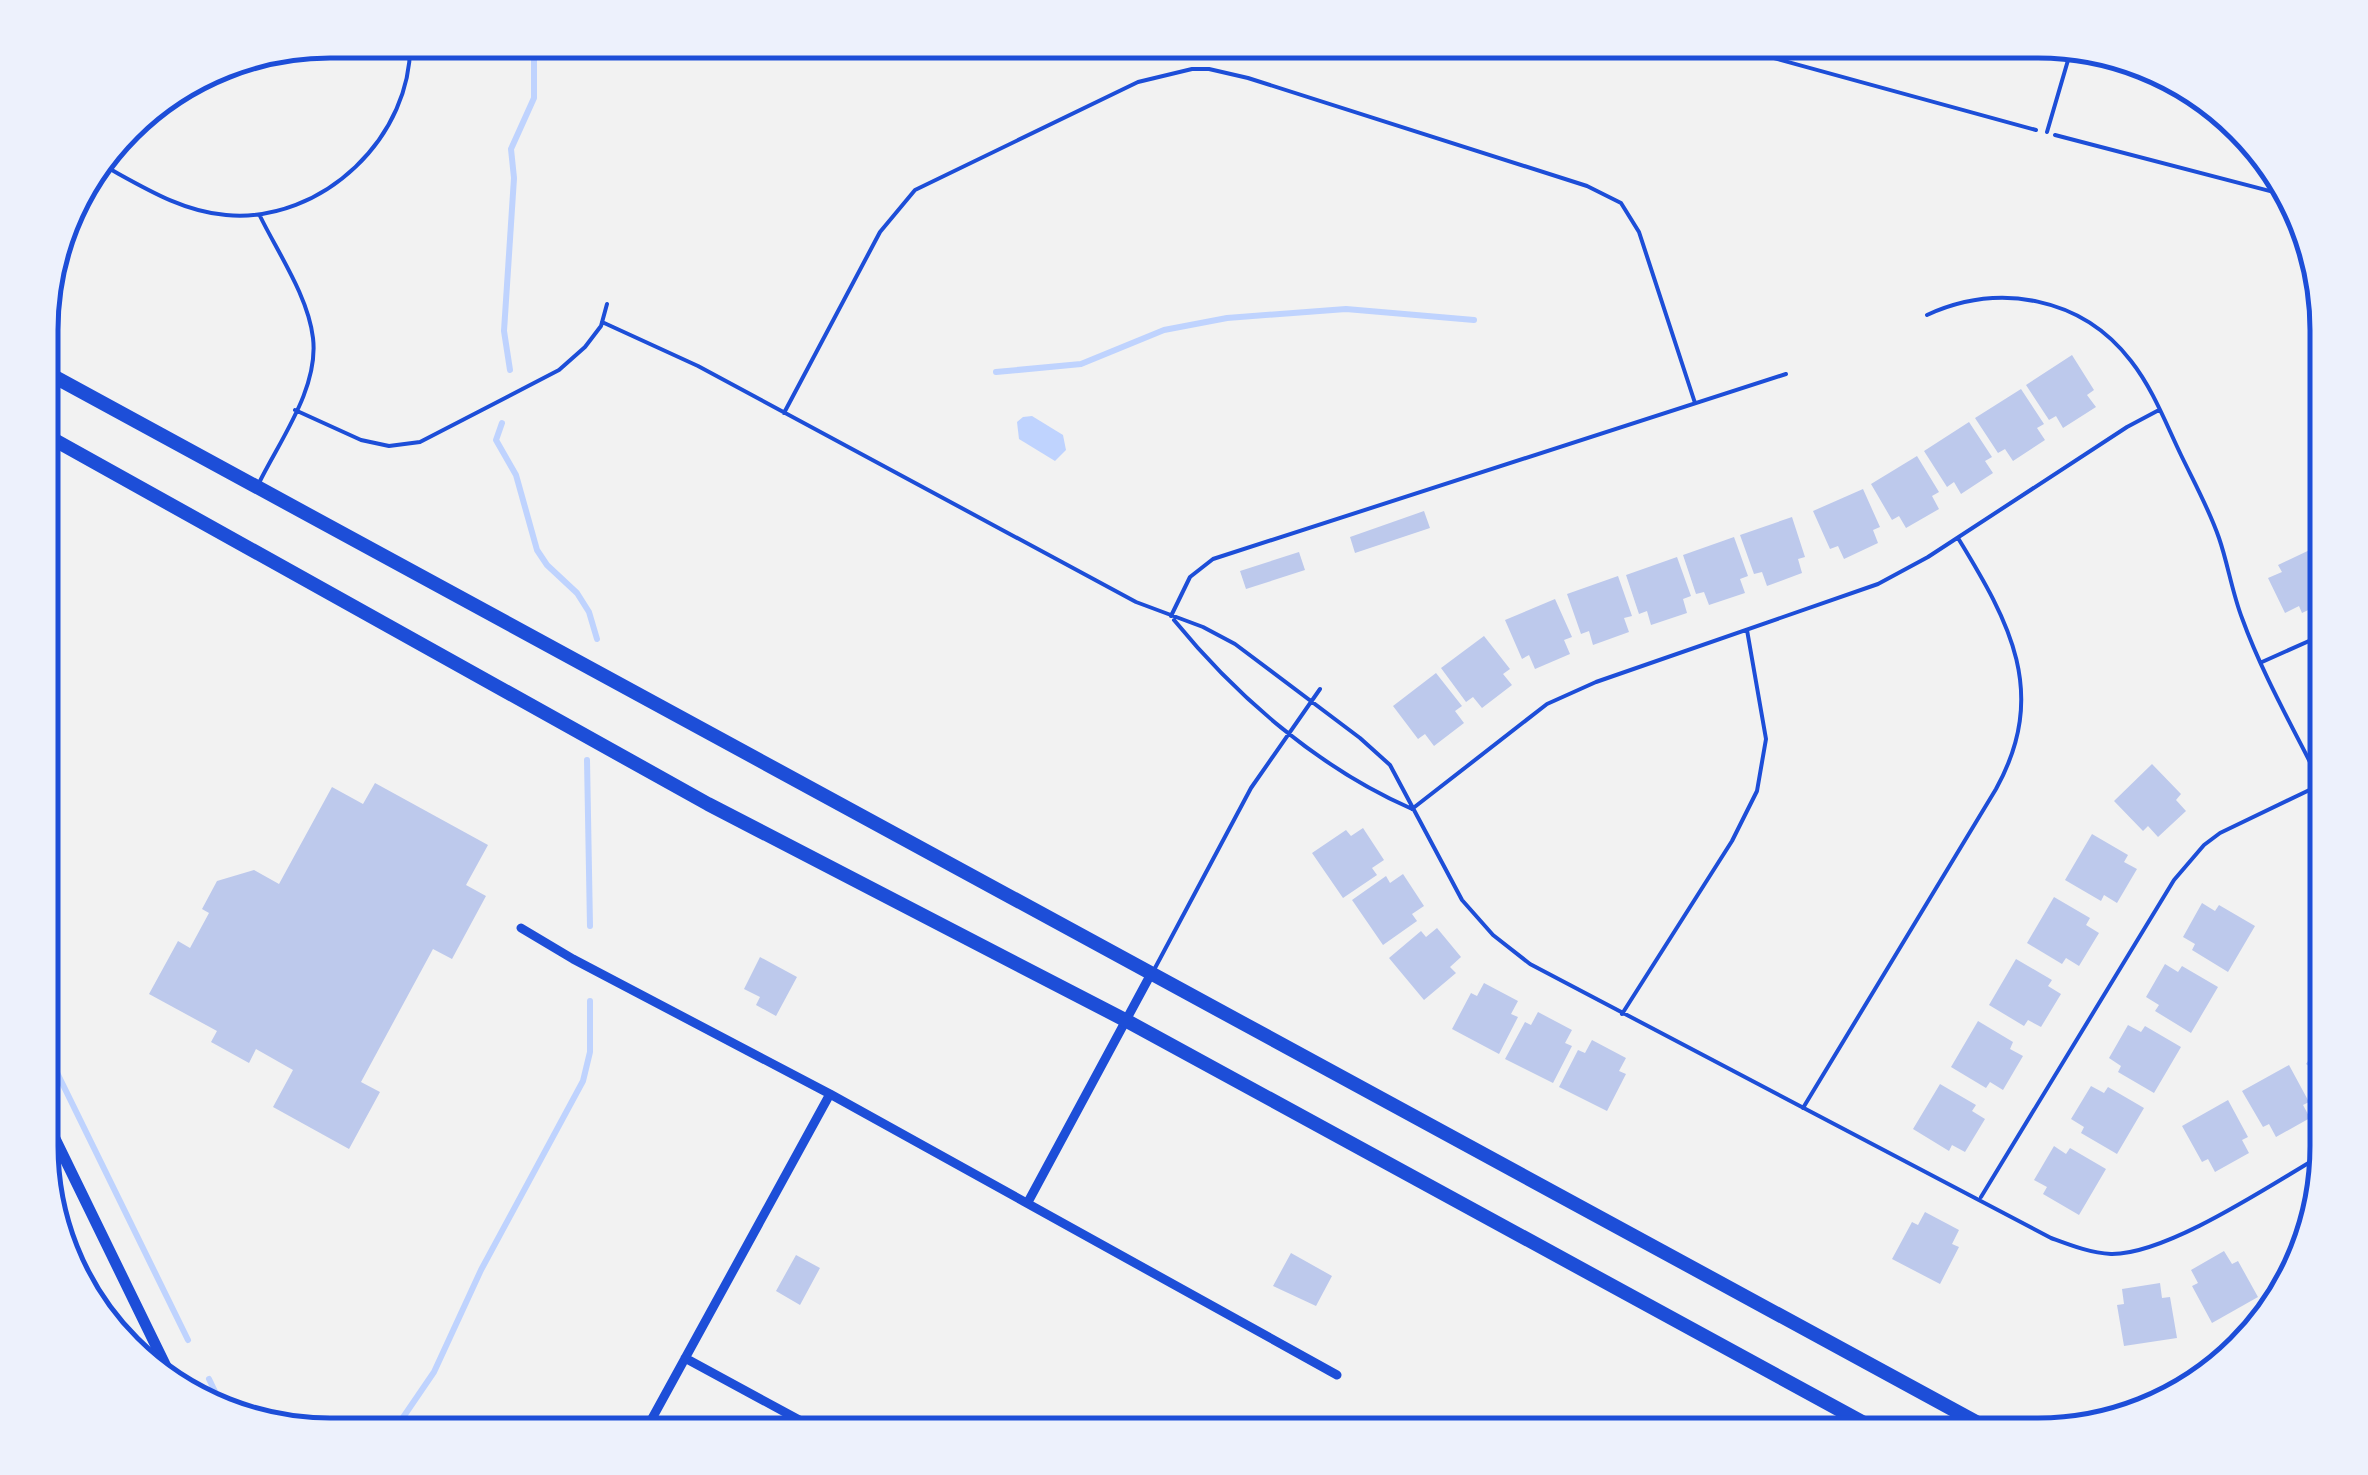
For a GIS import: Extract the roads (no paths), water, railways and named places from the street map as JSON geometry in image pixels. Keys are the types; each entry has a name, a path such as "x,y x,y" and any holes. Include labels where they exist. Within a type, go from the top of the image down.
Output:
{"main road":[{"path":"58,379 1967,1417"},
{"path":"58,442 693,795 1127,1021 1853,1417"}],"street":[{"path":"521,928 1028,1202 1337,1376"},
{"path":"1028,1202 1152,972"},
{"path":"653,1418 830,1094"},
{"path":"58,1145 163,1360"},
{"path":"686,1358 795,1418"}],"lane":[{"path":"110,169 192,209 227,216 259,214 316,196 361,162 395,113 410,58"},
{"path":"2046,132 2068,60"},
{"path":"784,413 880,232 915,190 1120,89 1192,69 1248,78 1587,186 1621,203 1639,232 1696,403"},
{"path":"257,487 310,377 313,338 302,304 259,214"},
{"path":"1928,315 1965,300 2036,300 2096,327 2118,346 2144,381 2220,539 2243,622 2310,760"},
{"path":"296,410 361,440 389,446 420,442 559,370 585,347 602,322 608,304"},
{"path":"602,322 698,366 1136,602 1203,627 1234,644 1390,765 1462,900 1493,935 1530,964 2051,1238 2110,1254 2153,1248 2310,1162"},
{"path":"1171,616 1190,576 1214,559 1786,374"},
{"path":"1412,809 1547,704 1596,682 1878,584 1958,538 2159,410"},
{"path":"1803,1108 1996,789 2018,740 2023,699 2018,658 1996,604 1958,538"},
{"path":"1171,616 1235,688 1348,775 1412,809"},
{"path":"1622,1014 1732,842 1757,791 1766,739 1747,630"},
{"path":"2262,662 2310,640"},
{"path":"1152,972 1252,788 1288,730 1320,690"},
{"path":"1980,1199 2174,880 2190,860 2220,833 2310,790"}],"water":[{"path":"1032,416 1063,435 1066,450 1055,461 1019,439 1017,422"}],"waterway":[{"path":"510,370 504,331 514,178 511,149 534,98 534,58"},
{"path":"996,372 1081,364 1164,330 1227,318 1346,309 1474,320"},
{"path":"502,423 496,440 516,475 537,550 577,593 589,612 597,639"},
{"path":"587,760 590,926"},
{"path":"403,1418 434,1372 481,1270 583,1081 590,1052 590,1001"},
{"path":"58,1075 188,1340"},
{"path":"209,1379 215,1392"}]}
